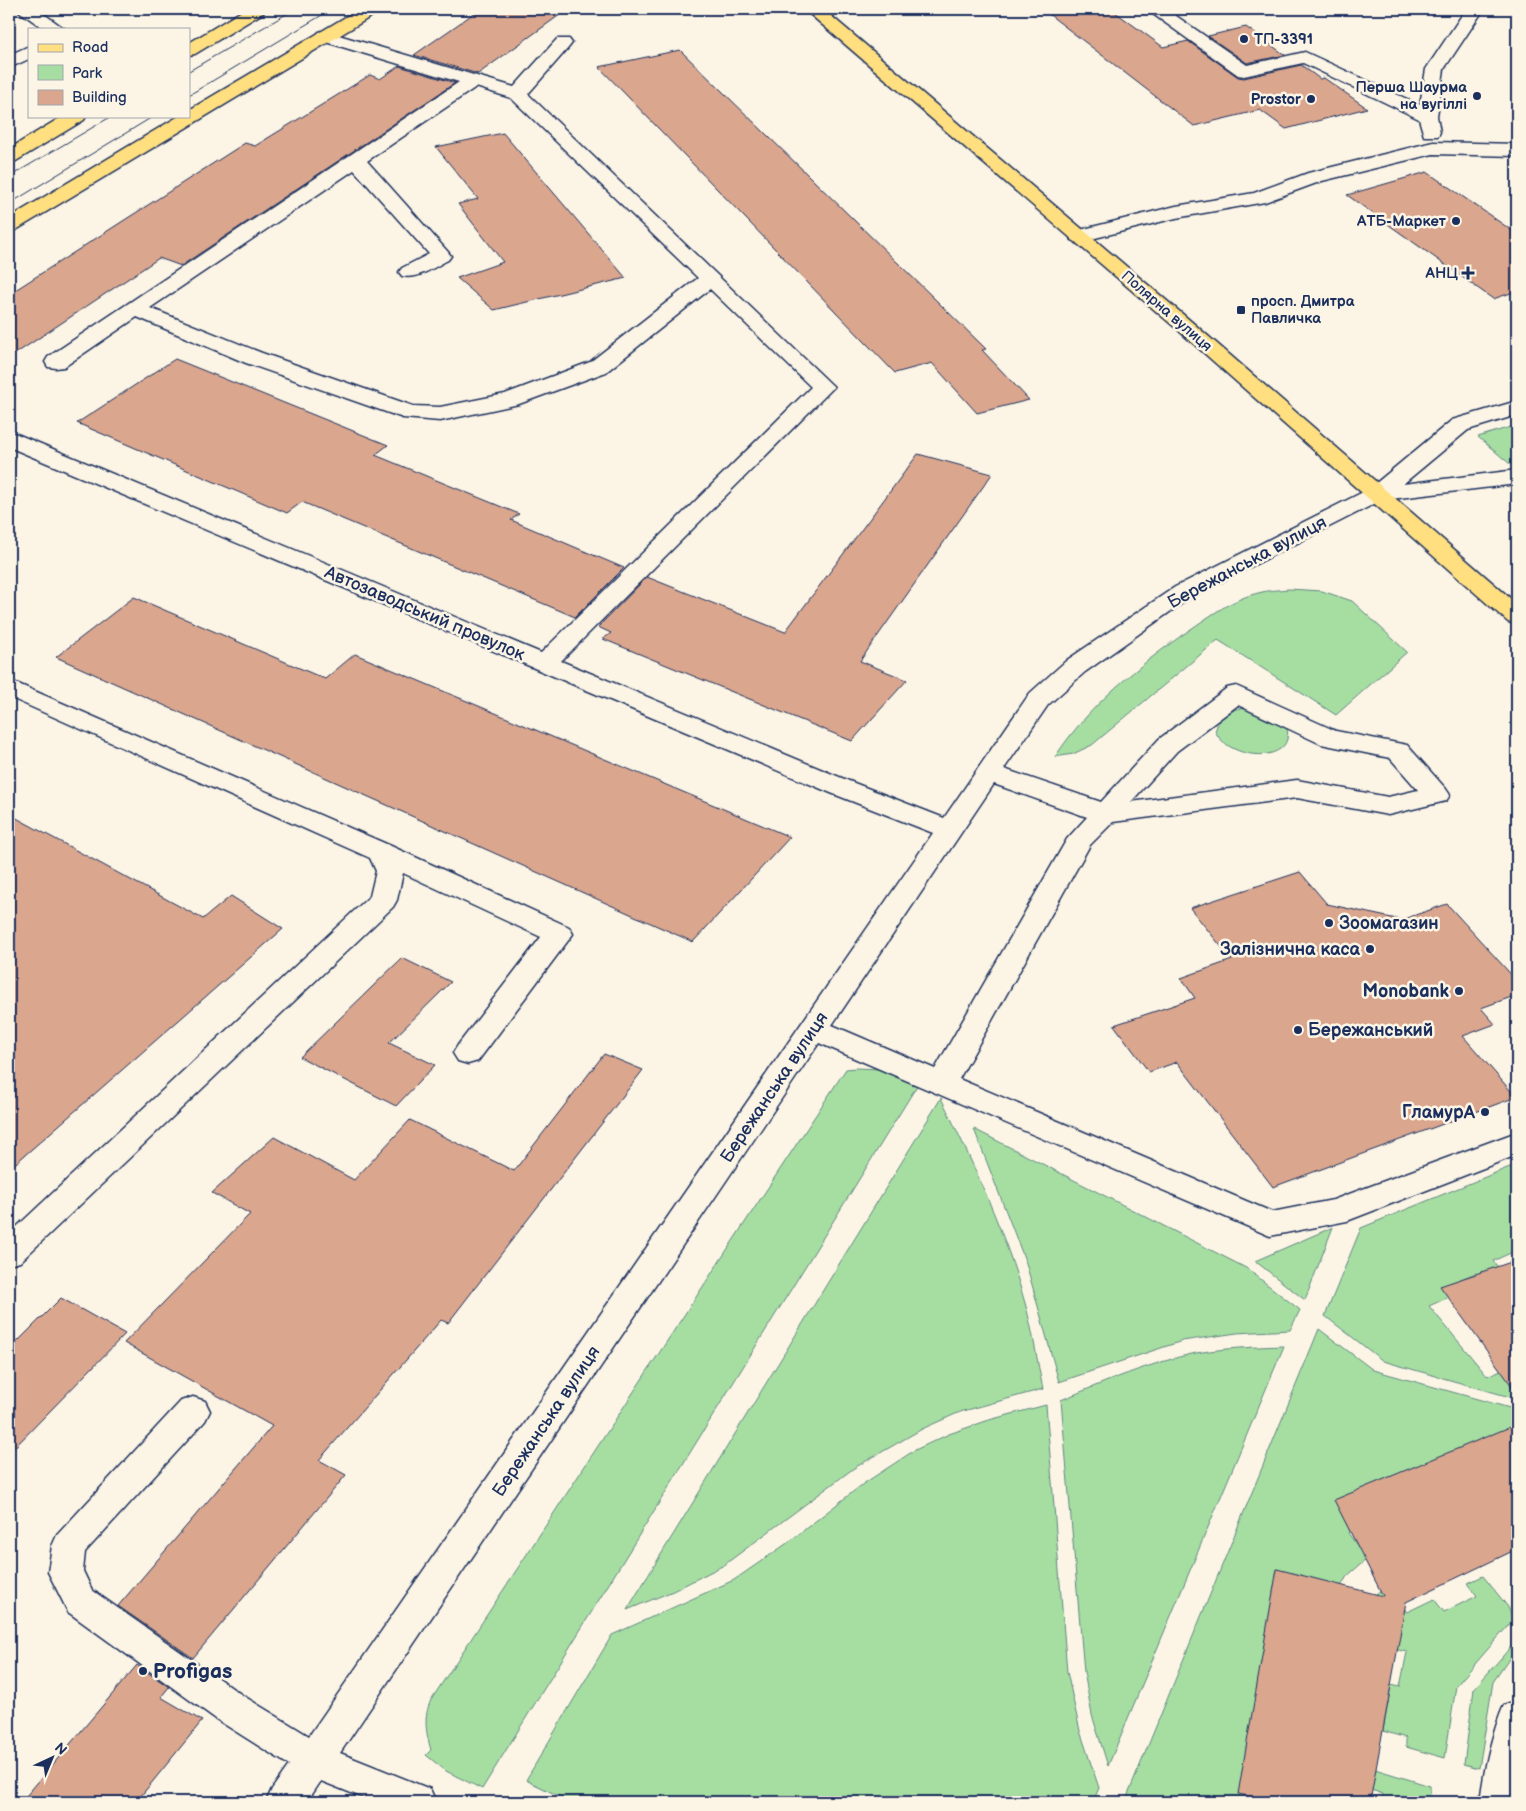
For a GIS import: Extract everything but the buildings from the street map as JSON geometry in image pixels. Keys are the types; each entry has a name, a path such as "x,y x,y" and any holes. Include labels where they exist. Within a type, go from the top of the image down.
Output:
{"main road":[{"path":"190,49 257,9"},
{"path":"190,117 371,9"},
{"name":"Полярна вулиця","path":"813,9 1079,236 1517,617"},
{"path":"9,157 74,118"},
{"path":"9,226 189,118"}],"street":[{"path":"25,9 54,28"},
{"path":"1154,9 1244,71 1305,57 1428,116"},
{"path":"1433,148 1428,116 1435,69 1475,9"},
{"path":"325,36 518,94 823,387 545,663"},
{"path":"518,94 563,43"},
{"path":"13,69 28,52"},
{"path":"56,362 474,80"},
{"path":"1079,236 1176,212 1258,198 1315,177 1433,148 1517,150"},
{"path":"356,160 441,256 409,272"},
{"path":"135,309 254,358 412,413 440,414 511,399 598,367 710,279"},
{"path":"1377,494 1460,426 1517,408"},
{"name":"Автозаводський провулок","path":"9,439 840,787 950,830"},
{"path":"1377,494 1517,476"},
{"name":"Бережанська вулиця","path":"285,1802 1038,700 1076,666 1183,592 1377,494"},
{"path":"9,688 381,852 559,934 468,1053"},
{"path":"941,1084 1080,839 1105,814 1168,745 1236,694 1330,738 1398,751 1437,795 1388,806 1297,789 1105,814 1066,798 989,773"},
{"path":"9,1253 383,900 390,871 381,852"},
{"path":"813,1029 1270,1224 1336,1212 1517,1143"},
{"path":"193,1411 69,1546 64,1572 80,1601 229,1707 314,1760 418,1802"},
{"path":"1499,1802 1504,1765 1517,1717"}],"green space":[{"path":"1517,425 1517,468 1516,469 1478,437"},
{"path":"1289,589 1322,591 1352,601 1407,652 1336,715 1218,640 1092,745 1073,754 1055,757 1083,720 1115,688 1188,631 1239,599 1262,592"},
{"path":"1247,708 1286,725 1287,738 1282,747 1273,753 1261,755 1234,749 1223,741 1215,731 1220,718 1236,709"},
{"path":"846,1069 881,1069 918,1084 482,1789 446,1771 426,1755 431,1750 426,1725 428,1706 431,1700"},
{"path":"941,1098 977,1174 1008,1250 1028,1314 1043,1389 960,1412 922,1429 854,1468 724,1565 673,1591 627,1610"},
{"path":"974,1129 1246,1268 1300,1310 1290,1330 1237,1333 1182,1341 1059,1382 1026,1263"},
{"path":"1517,1164 1517,1212 1515,1213 1517,1216 1517,1250 1493,1261 1503,1273 1483,1282 1476,1273 1441,1287 1449,1297 1429,1306 1487,1376 1515,1364 1517,1366 1517,1399 1383,1361 1325,1316 1361,1228"},
{"path":"1333,1227 1305,1300 1255,1261"},
{"path":"1319,1329 1373,1370 1517,1410 1517,1449 1370,1513 1375,1520 1348,1533 1367,1559 1347,1576 1341,1586 1258,1790 1255,1802 1125,1802"},
{"path":"1284,1346 1108,1766 1092,1715 1084,1672 1061,1400 1127,1374 1179,1357 1218,1350"},
{"path":"1046,1405 1067,1672 1080,1731 1099,1788 1093,1802 571,1802 526,1780 612,1635 734,1580 786,1544 863,1484 915,1450 949,1434 989,1420"},
{"path":"1483,1576 1508,1607 1513,1620 1456,1686 1445,1758 1406,1747 1406,1738 1383,1731 1391,1685 1400,1687 1407,1652 1394,1649 1374,1596 1386,1585 1407,1612 1434,1599 1444,1612 1477,1596 1468,1583"},
{"path":"1516,1641 1514,1652 1493,1682 1479,1768 1464,1764 1474,1689"},
{"path":"1375,1769 1430,1786 1431,1802 1382,1802 1383,1794 1371,1790"}],"tram line":[{"path":"190,70 295,9"},
{"path":"190,94 332,9"},
{"path":"9,177 109,118"},
{"path":"9,204 151,118"}],"place":[{"name":"ТП-3391","path":"1244,39"},
{"name":"Перша Шаурма на вугіллі","path":"1477,96"},
{"name":"Prostor","path":"1311,99"},
{"name":"АТБ-Маркет","path":"1456,221"},
{"name":"АНЦ","path":"1468,273"},
{"name":"просп. Дмитра Павличка","path":"1241,310"},
{"name":"Зоомагазин","path":"1329,923"},
{"name":"Залізнична каса","path":"1370,949"},
{"name":"Monobank","path":"1459,991"},
{"name":"Бережанський","path":"1298,1030"},
{"name":"ГламурА","path":"1485,1112"},
{"name":"Profigas","path":"143,1671"}]}
